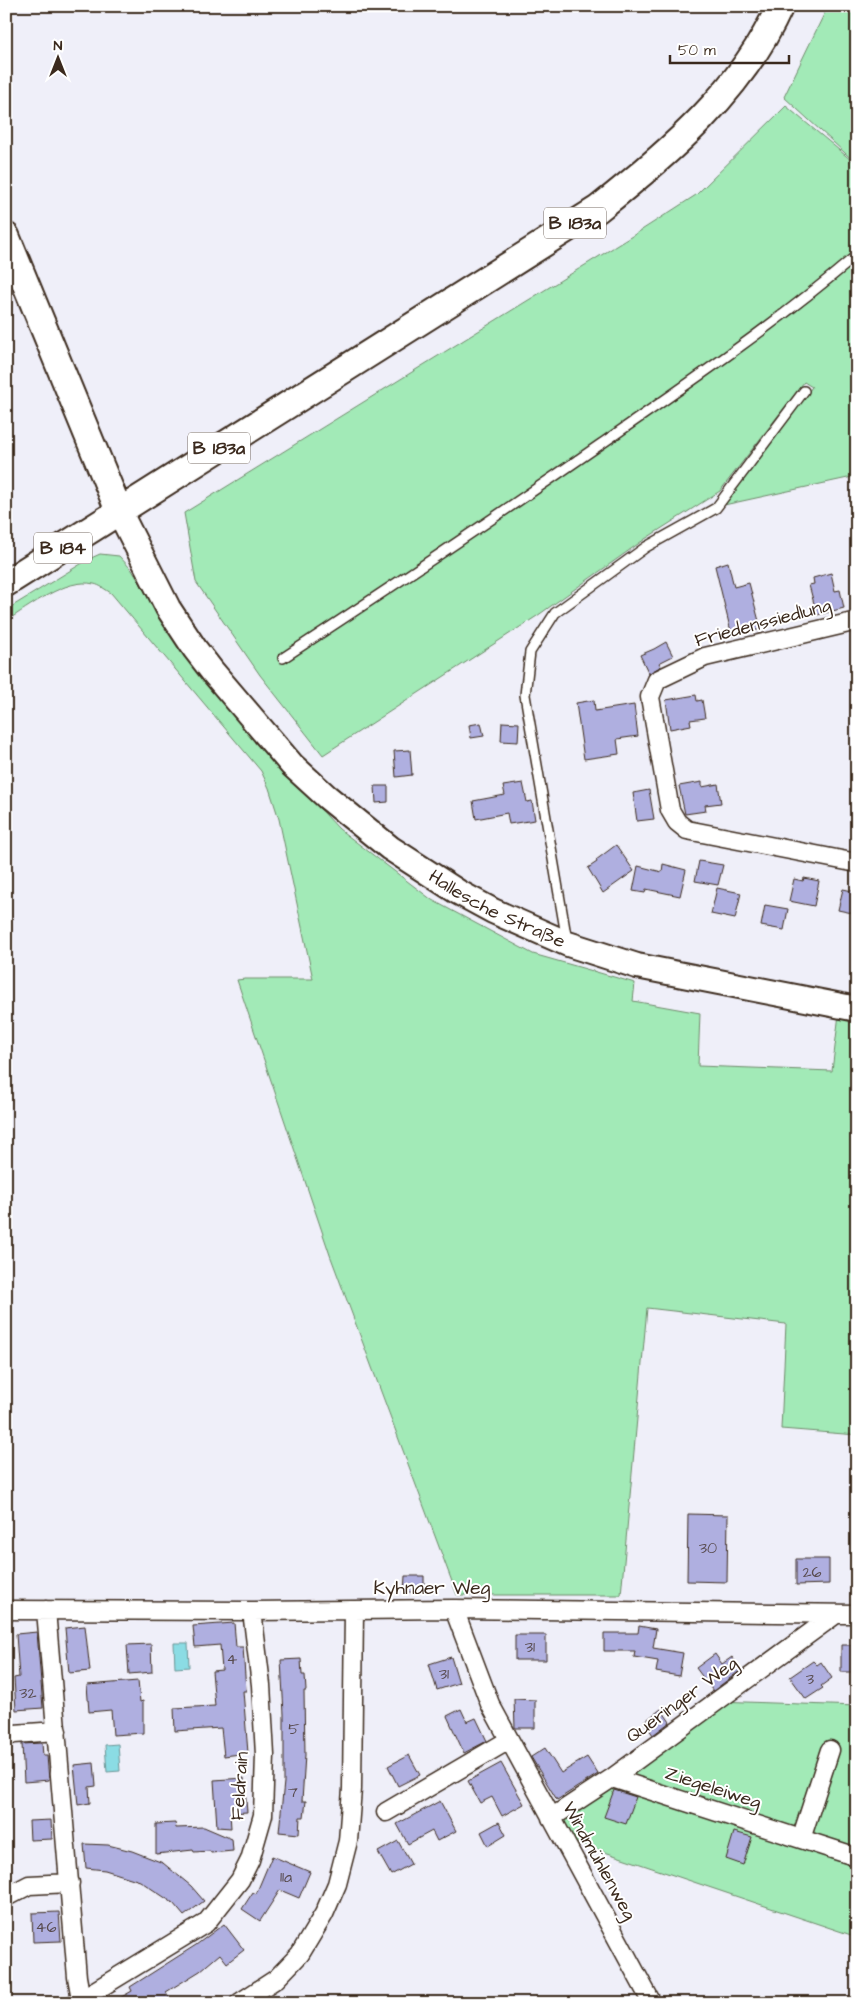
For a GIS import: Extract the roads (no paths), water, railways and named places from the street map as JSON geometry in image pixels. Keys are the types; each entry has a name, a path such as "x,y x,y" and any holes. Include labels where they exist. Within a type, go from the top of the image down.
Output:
{"main road":[{"name":"B 183a","path":"119,511 598,209 650,168 694,127 738,78 780,6"},
{"path":"6,236 119,511"},
{"name":"B 184","path":"6,583 119,511"}],"street":[{"name":"Hallesche Straße","path":"119,511 168,608 195,650 292,765 390,848 458,892 493,911 568,944 637,966 857,1009"},
{"name":"Friedenssiedlung","path":"857,620 705,657 657,680 650,697 670,810 677,822 687,830 857,863"},
{"name":"Kyhnaer Weg","path":"6,1610 252,1611 454,1609 857,1614"},
{"name":"Windmühlenweg","path":"454,1609 490,1704 652,2003"},
{"name":"Feldrain","path":"46,1610 70,1883 78,2001 206,1923 240,1880 250,1860 262,1815 265,1755 261,1685 252,1611"},
{"path":"239,2003 276,1979 300,1954 324,1914 337,1884 348,1841 352,1788 354,1610"},
{"name":"Queringer Weg","path":"551,1818 612,1778 836,1614"},
{"path":"6,1737 14,1734 57,1731"},
{"path":"386,1812 509,1740"},
{"path":"802,1839 830,1750"},
{"name":"Ziegeleiweg","path":"612,1778 857,1857"},
{"path":"6,1897 29,1885 70,1883"}],"lane":[{"path":"283,658 402,581 678,391 772,323 857,255"},
{"path":"568,944 525,695 530,652 555,613 646,547 716,508 804,391"}],"water":[{"path":"174,1643 188,1643 189,1667 175,1668"},
{"path":"118,1744 120,1771 107,1772 105,1745"}]}
